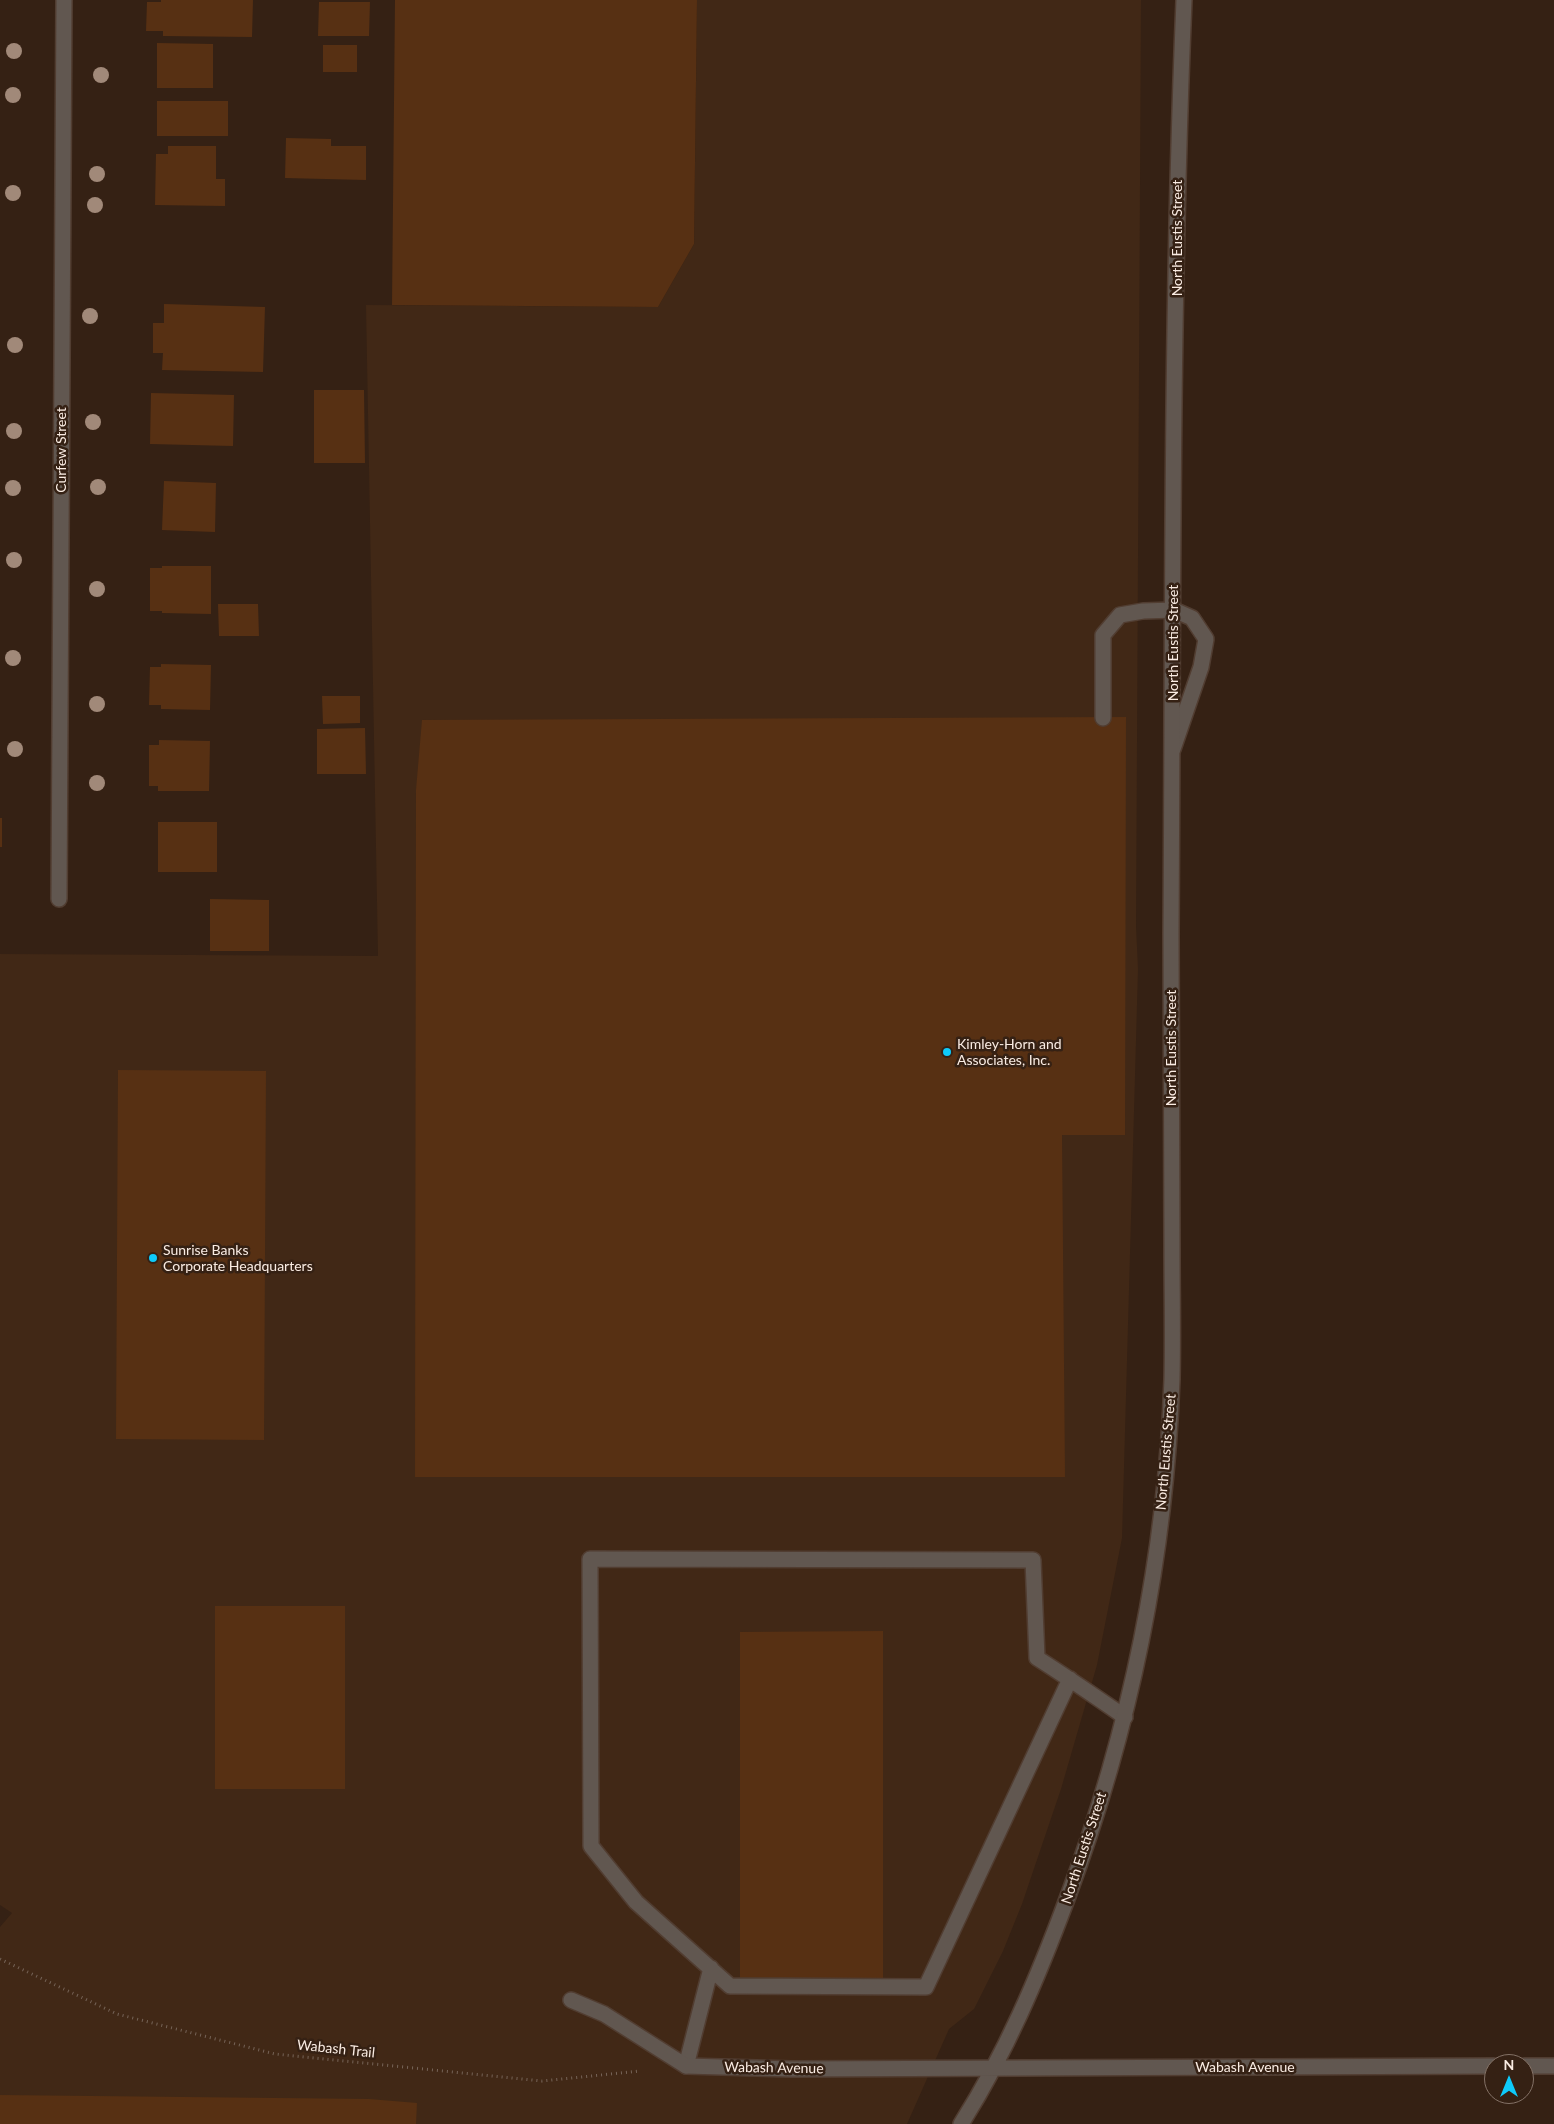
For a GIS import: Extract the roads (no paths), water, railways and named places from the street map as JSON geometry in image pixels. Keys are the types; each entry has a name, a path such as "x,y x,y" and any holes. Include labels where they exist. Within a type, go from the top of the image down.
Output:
{"street":[{"name":"Curfew Street","path":"59,899 64,0"},
{"name":"North Eustis Street","path":"995,2068 1045,1960 1086,1848 1125,1717 1145,1618 1163,1500 1172,1381 1172,751 1177,169 1184,0"},
{"path":"1104,718 1103,634 1120,615 1143,611 1174,610 1192,618 1206,639 1201,666 1172,751"},
{"path":"1070,1679 926,1986 730,1986 636,1902 592,1846 590,1559 1033,1560 1037,1658 1070,1679 1125,1717"},
{"path":"571,2000 604,2014 686,2066 711,1968"},
{"name":"Wabash Avenue","path":"686,2066 792,2069 1484,2066"},
{"path":"1534,2066 1554,2066"},
{"path":"961,2124 995,2068"}],"place":[{"name":"Kimley-Horn and Associates, Inc.","path":"947,1052"},
{"name":"Sunrise Banks Corporate Headquarters","path":"153,1258"}]}
